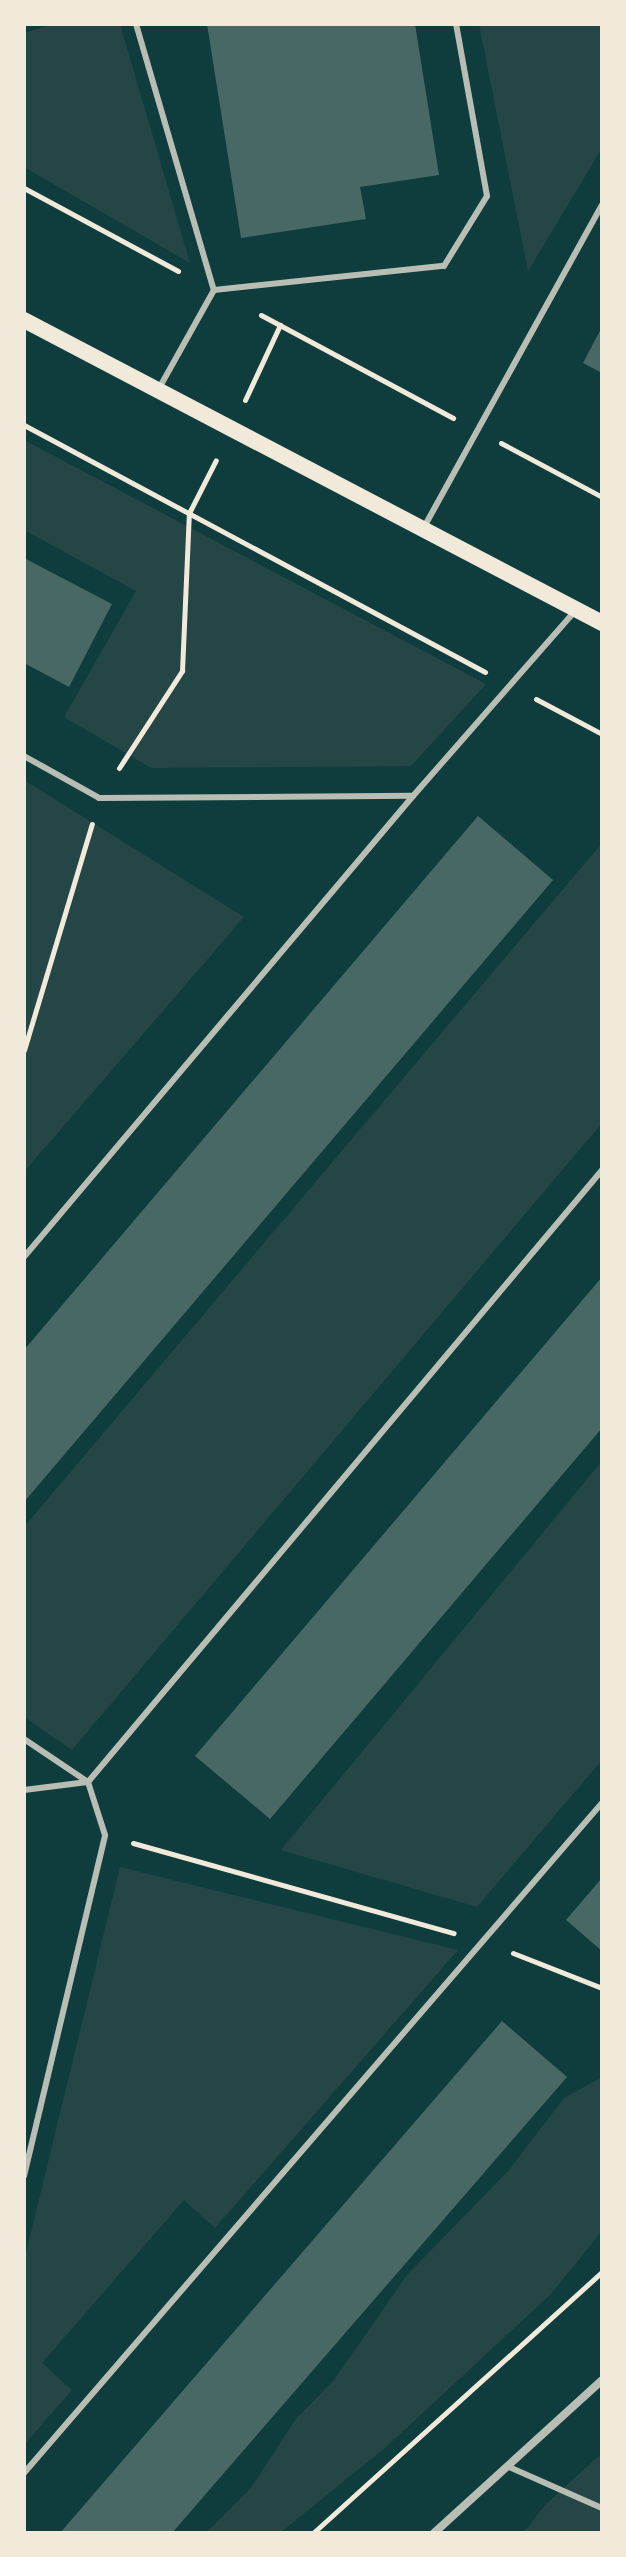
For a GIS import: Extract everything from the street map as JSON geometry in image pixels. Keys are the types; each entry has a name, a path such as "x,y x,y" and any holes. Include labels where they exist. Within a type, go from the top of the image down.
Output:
{"main road":[{"path":"24,320 602,623"}],"street":[{"path":"434,2533 602,2380"}],"lane":[{"path":"136,24 214,290 158,390"},
{"path":"214,290 444,266 487,196 456,24"},
{"path":"423,529 602,205"},
{"path":"24,1257 413,796 513,687 576,609"},
{"path":"24,756 99,798 413,796"},
{"path":"24,1790 88,1782 602,1170"},
{"path":"24,1739 88,1782 105,1835 24,2176"},
{"path":"24,2473 602,1803"},
{"path":"24,2130 35,2128"},
{"path":"509,2467 602,2508"}],"path":[{"path":"24,188 602,497"},
{"path":"24,1050 99,798 182,671 189,513 280,325"},
{"path":"24,425 602,734"},
{"path":"105,1835 484,1941 602,1988"},
{"path":"313,2533 602,2272"}],"shaded area":[{"path":"55,24 120,24 190,263 24,167 24,33"},
{"path":"479,24 602,24 602,148 528,271"},
{"path":"24,440 486,684 411,766 151,768 64,717 136,591 24,530"},
{"path":"24,780 244,917 24,1172"},
{"path":"602,843 602,1123 72,1750 24,1717 24,1527"},
{"path":"602,1461 602,1760 477,1907 281,1850"},
{"path":"120,1867 458,1950 215,2228 184,2200 42,2363 72,2390 24,2445 24,2261"},
{"path":"602,2077 602,2231 551,2294 386,2447 280,2533 206,2533 251,2488 295,2420 334,2380 407,2275 509,2170 564,2098"},
{"path":"602,2453 602,2533 523,2533 545,2505"}],"building":[{"path":"207,24 415,24 439,175 360,187 366,219 241,238"},
{"path":"602,327 602,373 583,363"},
{"path":"24,558 112,604 69,687 24,663"},
{"path":"478,816 553,880 24,1502 24,1350"},
{"path":"602,1277 602,1428 270,1819 195,1756"},
{"path":"602,1878 602,1951 566,1920"},
{"path":"502,2021 567,2077 172,2533 60,2533"}]}
